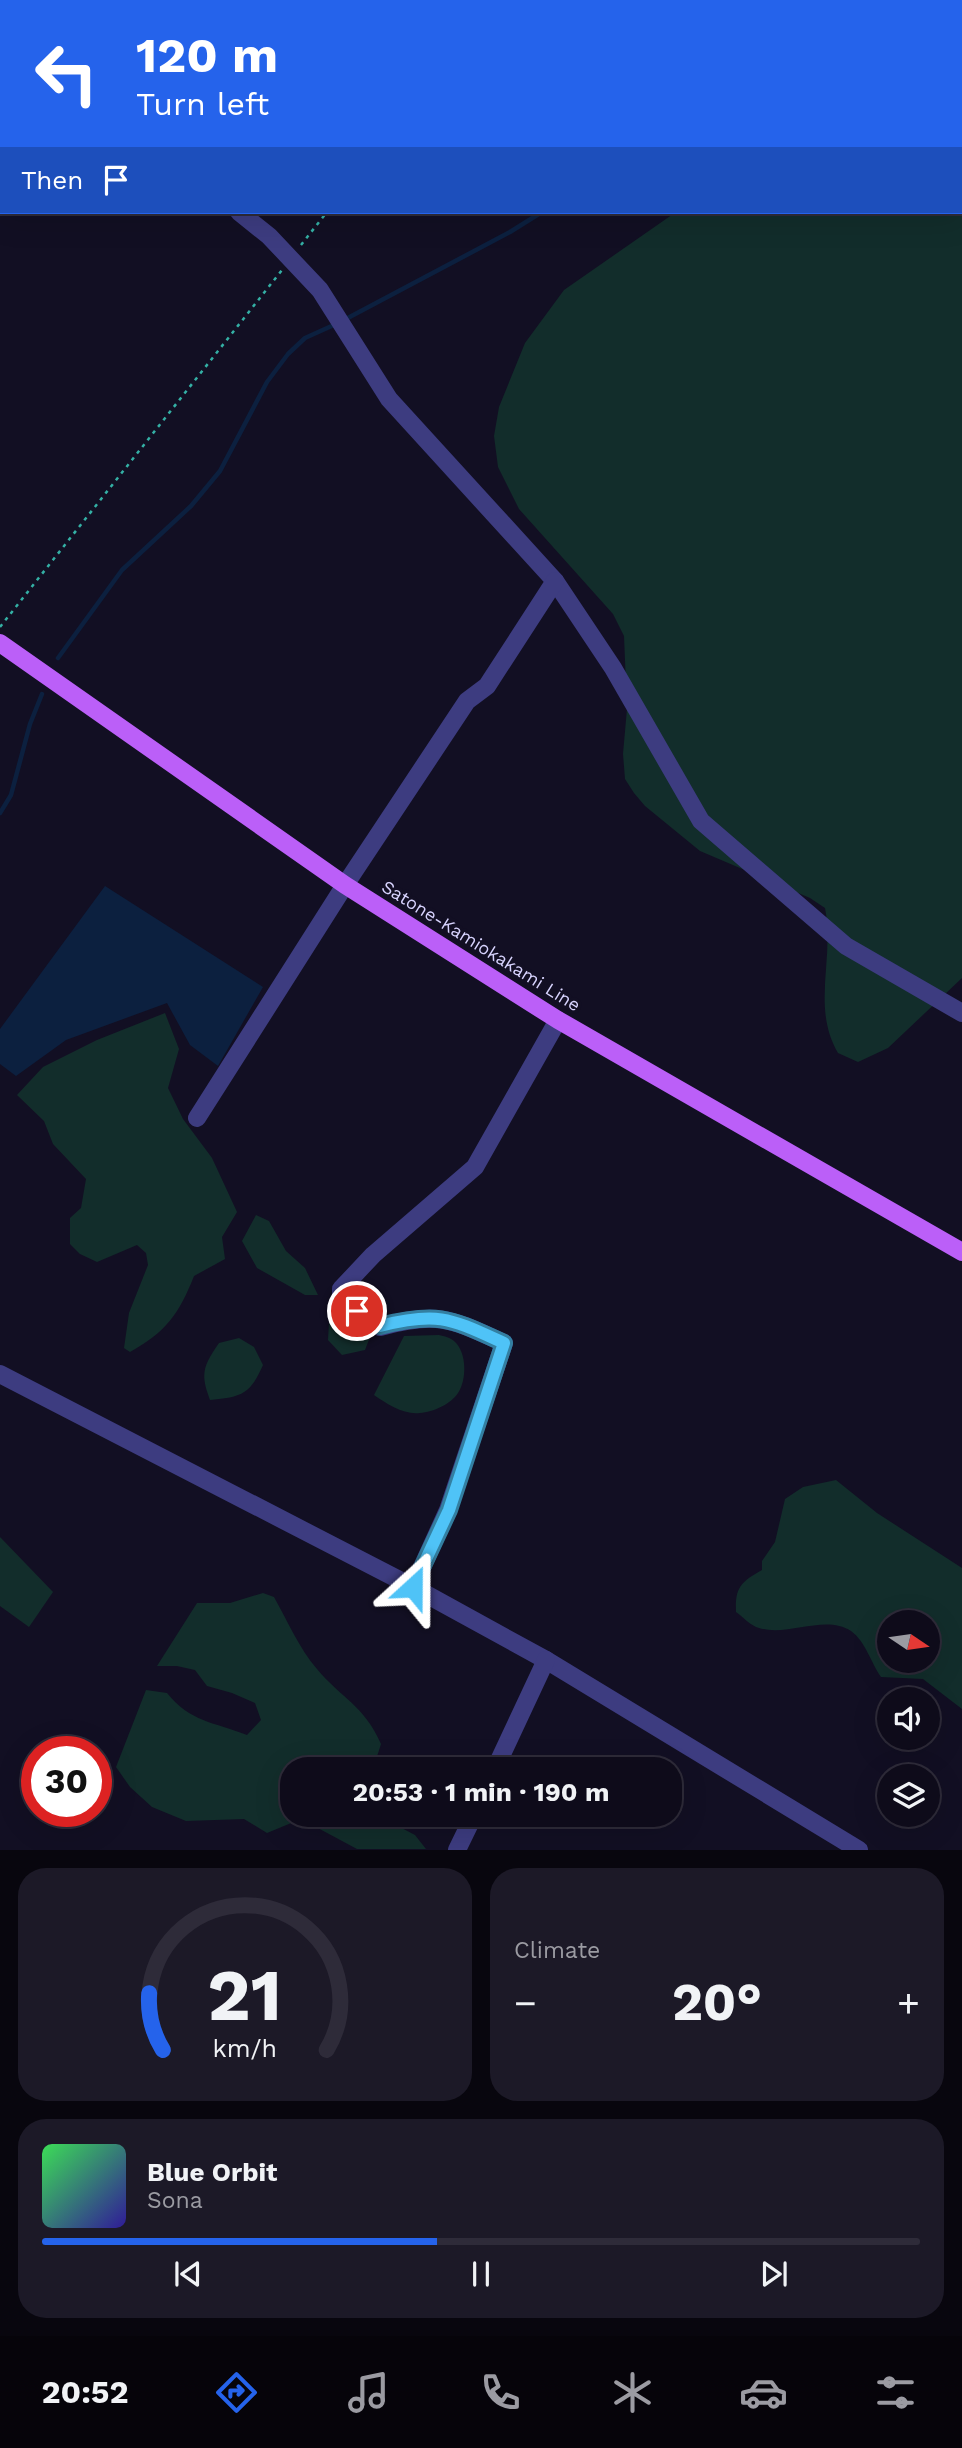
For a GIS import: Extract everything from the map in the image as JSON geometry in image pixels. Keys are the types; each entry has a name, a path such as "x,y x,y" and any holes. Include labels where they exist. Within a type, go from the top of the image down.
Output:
{"main road":[{"name":"Satone-Kamiokakami Line","path":"0,643 345,885 558,1020 962,1251"}],"street":[{"path":"242,214 270,236 320,290 389,398 555,581 613,668 701,821 846,946 962,1013"},
{"path":"197,1118 345,885 467,701 487,686 555,581"},
{"path":"413,1587 449,1510 504,1343 450,1319 415,1317 380,1326 357,1311 341,1306 341,1289 373,1255 475,1167 558,1020"},
{"path":"0,1374 413,1587 547,1660 859,1850"},
{"path":"501,1757 547,1660"},
{"path":"457,1850 468,1827"}],"path":[{"path":"0,628 325,214"}],"green space":[{"path":"673,214 962,214 962,978 888,1048 858,1062 838,1053 826,1018 825,908 810,898 700,851 645,806 625,779 623,754 627,709 624,636 613,614 519,509 498,467 494,436 499,407 525,343 564,290"},
{"path":"165,1013 179,1049 168,1088 183,1119 212,1158 237,1212 222,1237 225,1259 194,1276 170,1321 153,1337 130,1352 124,1348 129,1313 148,1265 146,1253 137,1245 97,1262 80,1254 70,1244 70,1218 81,1208 86,1179 53,1144 44,1121 17,1095 43,1067 97,1040"},
{"path":"256,1215 269,1221 286,1251 305,1268 318,1295 305,1295 257,1268 242,1241"},
{"path":"342,1313 357,1313 370,1337 365,1350 342,1355 328,1340 329,1323"},
{"path":"439,1335 454,1341 463,1359 463,1381 455,1397 436,1409 414,1413 396,1408 374,1395 404,1336"},
{"path":"239,1338 254,1347 263,1365 254,1383 243,1393 210,1400 204,1377 206,1364 219,1343"},
{"path":"836,1480 877,1513 962,1568 962,1709 940,1692 940,1687 933,1687 923,1679 881,1677 879,1673 940,1673 940,1610 877,1610 877,1670 861,1641 841,1626 818,1625 770,1630 756,1627 736,1612 738,1591 749,1578 762,1570 762,1561 775,1542 785,1499 803,1487"},
{"path":"0,1537 53,1592 29,1627 0,1606"},
{"path":"263,1593 274,1597 311,1661 360,1711 381,1744 377,1757 280,1757 282,1827 267,1833 244,1819 186,1821 152,1807 130,1787 116,1767 146,1690 167,1693 194,1716 247,1735 261,1720 255,1703 207,1686 195,1670 157,1666 197,1603 230,1603"},
{"path":"316,1827 400,1827 415,1835 426,1849 357,1849"}],"water":[{"path":"105,886 263,987 218,1066 190,1045 167,1003 66,1040 16,1076 0,1064 0,1029"}],"waterway":[{"path":"344,320 539,214"},
{"path":"58,658 122,570 191,506 220,471 267,382 288,354 305,338 336,324"},
{"path":"0,813 11,795 30,724 42,694"}],"route":[{"path":"357,1311 380,1326 415,1317 450,1319 504,1343 449,1510 413,1587"}]}
